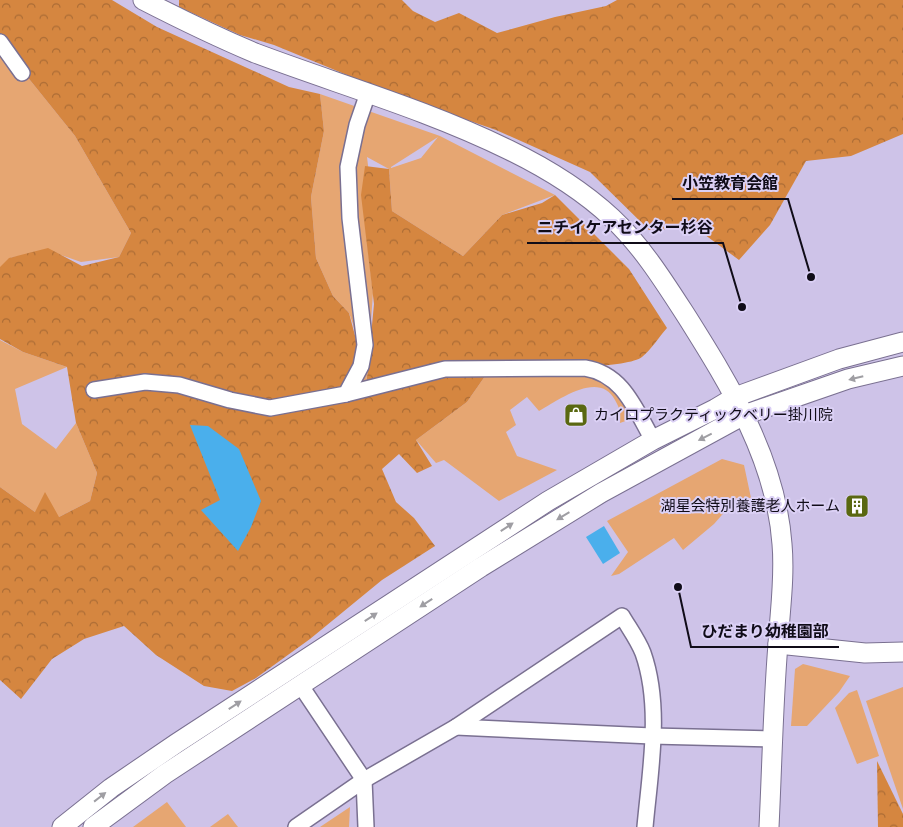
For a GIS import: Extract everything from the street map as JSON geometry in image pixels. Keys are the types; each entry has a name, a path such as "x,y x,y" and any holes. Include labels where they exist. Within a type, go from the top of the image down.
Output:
{"street":[{"path":"143,0 194,27 255,52 450,124 508,149 550,171 583,193 614,219 646,256 679,304 735,397 759,447 776,501 781,535 782,601 778,644 769,827"},
{"path":"0,42 22,72"},
{"path":"346,394 361,366 365,345 350,218 348,168 357,125 368,93"},
{"path":"62,827 111,788 185,738 548,500 653,440 735,397 840,358 903,342"},
{"path":"93,827 165,774 537,531 744,415 848,379 903,366"},
{"path":"94,390 145,382 179,385 230,400 270,408 346,394 445,369 585,368 599,370 621,385 653,440"},
{"path":"296,827 364,780 456,727 622,616 642,651 650,679 652,736 646,827"},
{"path":"778,644 865,653 903,652"},
{"path":"301,686 364,780 366,827"},
{"path":"456,727 652,736 774,739"}],"shaded area":[{"path":"0,39 5,49 75,136 131,233 119,257 81,262 58,254 12,257 0,268"},
{"path":"320,94 440,136 555,195 502,215 463,256 392,211 389,169 367,157 370,182 364,214 373,293 366,389 354,378 358,347 349,313 333,296 316,258 311,197 324,131","holes":["438,137 421,158 391,168"]},
{"path":"0,340 23,352 67,367 15,389 22,424 56,449 76,423 97,473 90,501 59,517 35,512 0,487"},
{"path":"520,368 572,376 592,374 611,378 634,418 620,423 620,411 615,400 608,391 599,388 589,387 578,390 539,411 527,397 510,410 516,425 506,432 517,456 557,470 499,501 444,460 436,463 416,440 467,402 490,369"},
{"path":"722,459 744,465 751,498 735,500 714,524 683,550 674,538 619,574 611,576 628,552 607,521"},
{"path":"803,664 850,676 839,692 807,726 791,726 795,669"},
{"path":"903,687 903,809 866,701"},
{"path":"857,690 879,756 857,764 835,708 849,693"},
{"path":"167,802 186,827 133,827"},
{"path":"350,807 349,827 320,827"},
{"path":"228,814 238,827 210,827"}],"green space":[{"path":"0,0 112,0 157,27 289,87 320,94 324,131 311,197 316,258 333,296 349,313 358,347 353,374 341,393 366,388 374,304 361,195 365,166 389,169 392,211 463,256 502,215 542,203 555,195 629,269 667,328 642,357 632,361 594,366 490,369 467,402 416,440 432,466 417,473 399,454 382,469 396,502 414,518 435,546 382,580 310,639 256,678 232,691 204,686 156,655 124,626 84,639 52,659 21,699 0,680 0,487 35,512 45,492 59,517 90,501 97,473 76,423 67,367 23,352 0,339 0,267 9,258 48,248 82,266 119,257 131,233 75,136 5,49 0,39"},
{"path":"179,0 402,0 413,11 435,22 459,13 497,33 555,17 606,6 617,0 903,0 903,134 851,156 806,161 770,225 739,260 697,229 649,230 590,172 496,130 398,96 274,45 240,35 179,7"},
{"path":"877,761 903,814 903,827 878,827"}],"water":[{"path":"190,425 208,426 239,449 261,501 251,527 238,551 201,510 220,500"},
{"path":"604,526 620,553 603,564 586,537"}],"place":[{"name":"小笠教育会館","path":"811,277"},
{"name":"ニチイケアセンター杉谷","path":"742,307"},
{"name":"カイロプラクティックベリー掛川院","path":"576,415"},
{"name":"湖星会特別養護老人ホーム","path":"857,506"},
{"name":"ひだまり幼稚園部","path":"678,587"}]}
